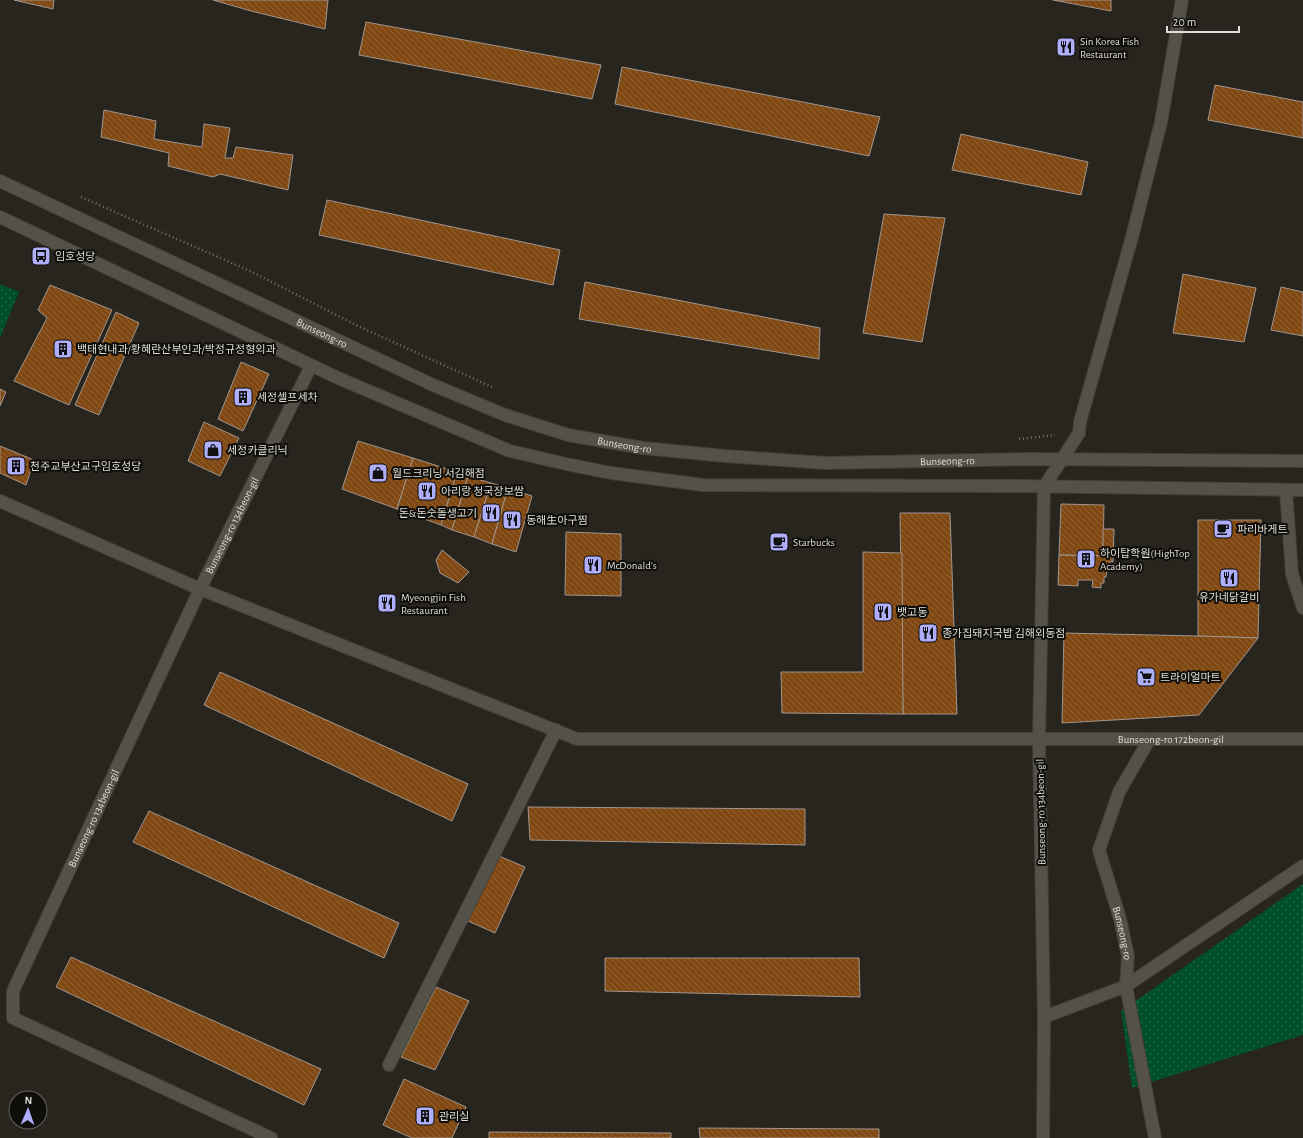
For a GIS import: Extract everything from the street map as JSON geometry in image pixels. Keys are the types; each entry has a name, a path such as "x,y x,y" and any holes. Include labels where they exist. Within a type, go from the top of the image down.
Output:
{"street":[{"path":"1044,487 1064,460 1079,433 1080,422 1132,237 1161,122 1182,0"},
{"name":"Bunseong-ro","path":"0,181 433,385 505,415 568,435 643,448 825,463 1064,460 1303,461"},
{"path":"0,217 311,366 510,450 566,464 611,473 703,485 1303,490"},
{"name":"Bunseong-ro 134beon-gil","path":"271,1138 13,1018 13,991 200,589 311,366"},
{"name":"Bunseong-ro 134beon-gil","path":"1043,1138 1044,1017 1039,740 1044,487"},
{"path":"1286,490 1292,574 1303,608"},
{"name":"Bunseong-ro 172beon-gil","path":"0,501 200,589 577,739 1303,739"},
{"path":"389,1065 556,730"},
{"name":"Bunseong-ro","path":"1149,740 1119,792 1099,850 1120,919 1128,956 1126,986 1155,1138"},
{"path":"1044,1017 1126,986 1303,866"}],"path":[{"path":"79,196 250,271 360,326 496,389"},
{"path":"1012,440 1079,433"}],"green space":[{"path":"0,284 19,292 0,338"},
{"path":"1303,884 1303,1035 1132,1088 1121,1011"}],"building":[{"path":"14,0 54,0 53,9"},
{"path":"213,0 328,0 325,29 251,11"},
{"path":"1053,0 1111,0 1111,11"},
{"path":"366,22 601,65 592,99 359,55"},
{"path":"622,67 880,117 869,156 615,104"},
{"path":"1215,85 1303,102 1303,138 1208,120"},
{"path":"104,110 156,121 154,139 202,147 204,124 230,128 225,158 233,158 236,147 293,155 288,190 220,174 213,177 168,166 169,153 101,137"},
{"path":"961,134 1088,162 1081,195 952,170"},
{"path":"327,200 560,250 553,285 319,235"},
{"path":"884,214 945,218 922,342 863,333"},
{"path":"1183,274 1256,288 1244,342 1173,333"},
{"path":"585,282 820,328 819,359 579,319"},
{"name":"백태현내과/황혜란산부인과/박정규정형외과","path":"50,285 112,310 69,405 14,381 47,318 38,310"},
{"path":"1281,287 1303,292 1303,336 1271,330"},
{"path":"116,312 139,323 99,415 75,405"},
{"name":"세정셀프세차","path":"241,362 269,374 243,431 218,419"},
{"path":"0,389 6,392 0,406"},
{"name":"세정카클리닉","path":"204,422 239,438 220,476 188,461"},
{"name":"월드크리닝 서김해점","path":"358,441 413,458 397,509 342,489"},
{"name":"천주교부산교구임호성당","path":"0,446 34,460 26,485 0,473"},
{"name":"아리랑 청국장보쌈","path":"413,458 457,472 441,525 397,509"},
{"path":"457,472 468,476 452,530 441,525"},
{"path":"468,476 491,483 474,537 452,530"},
{"name":"돈&돈숫돌생고기","path":"491,483 508,488 492,544 474,537"},
{"name":"동해生아구찜","path":"508,488 532,496 516,552 492,544"},
{"path":"1061,504 1104,505 1103,556 1059,555"},
{"name":"종가집돼지국밥 김해외동점","path":"900,513 950,513 957,714 903,714"},
{"name":"유가네닭갈비","path":"1198,520 1261,520 1258,638 1198,636"},
{"name":"하이탑학원(HighTop Academy)","path":"1103,529 1114,529 1113,562 1110,561 1110,570 1107,570 1106,577 1104,577 1104,583 1101,583 1101,588 1092,587 1093,580 1078,580 1078,586 1058,585 1059,555 1103,556"},
{"name":"McDonald's","path":"566,532 621,534 621,596 565,595"},
{"path":"442,550 469,572 458,583 440,573 436,560"},
{"name":"뱃고동","path":"863,552 902,553 903,714 782,713 781,672 863,672"},
{"name":"트라이얼마트","path":"1064,633 1258,638 1199,715 1062,723"},
{"path":"220,672 468,784 452,821 204,705"},
{"path":"528,807 805,809 805,845 530,840"},
{"path":"149,811 399,923 384,958 133,842"},
{"path":"499,856 525,867 495,933 468,921"},
{"path":"71,957 321,1069 304,1105 56,987"},
{"path":"605,958 859,958 860,997 605,991"},
{"path":"436,987 469,1001 435,1070 401,1057"},
{"name":"관리실","path":"404,1079 466,1107 452,1138 412,1138 383,1125"},
{"path":"699,1128 879,1129 879,1138 700,1138"},
{"path":"489,1132 671,1133 671,1138 489,1138"}],"place":[{"name":"Sin Korea Fish Restaurant","path":"1066,47"},
{"name":"임호성당","path":"41,256"},
{"name":"백태현내과/황혜란산부인과/박정규정형외과","path":"63,349"},
{"name":"세정셀프세차","path":"243,397"},
{"name":"세정카클리닉","path":"213,450"},
{"name":"천주교부산교구임호성당","path":"16,466"},
{"name":"월드크리닝 서김해점","path":"378,473"},
{"name":"아리랑 청국장보쌈","path":"427,491"},
{"name":"돈&돈숫돌생고기","path":"491,513"},
{"name":"동해生아구찜","path":"512,520"},
{"name":"파리바게트","path":"1223,529"},
{"name":"Starbucks","path":"779,542"},
{"name":"하이탑학원(HighTop Academy)","path":"1086,559"},
{"name":"McDonald's","path":"593,565"},
{"name":"유가네닭갈비","path":"1229,578"},
{"name":"Myeongjin Fish Restaurant","path":"387,603"},
{"name":"뱃고동","path":"883,612"},
{"name":"종가집돼지국밥 김해외동점","path":"928,633"},
{"name":"트라이얼마트","path":"1146,677"},
{"name":"관리실","path":"425,1116"}]}
